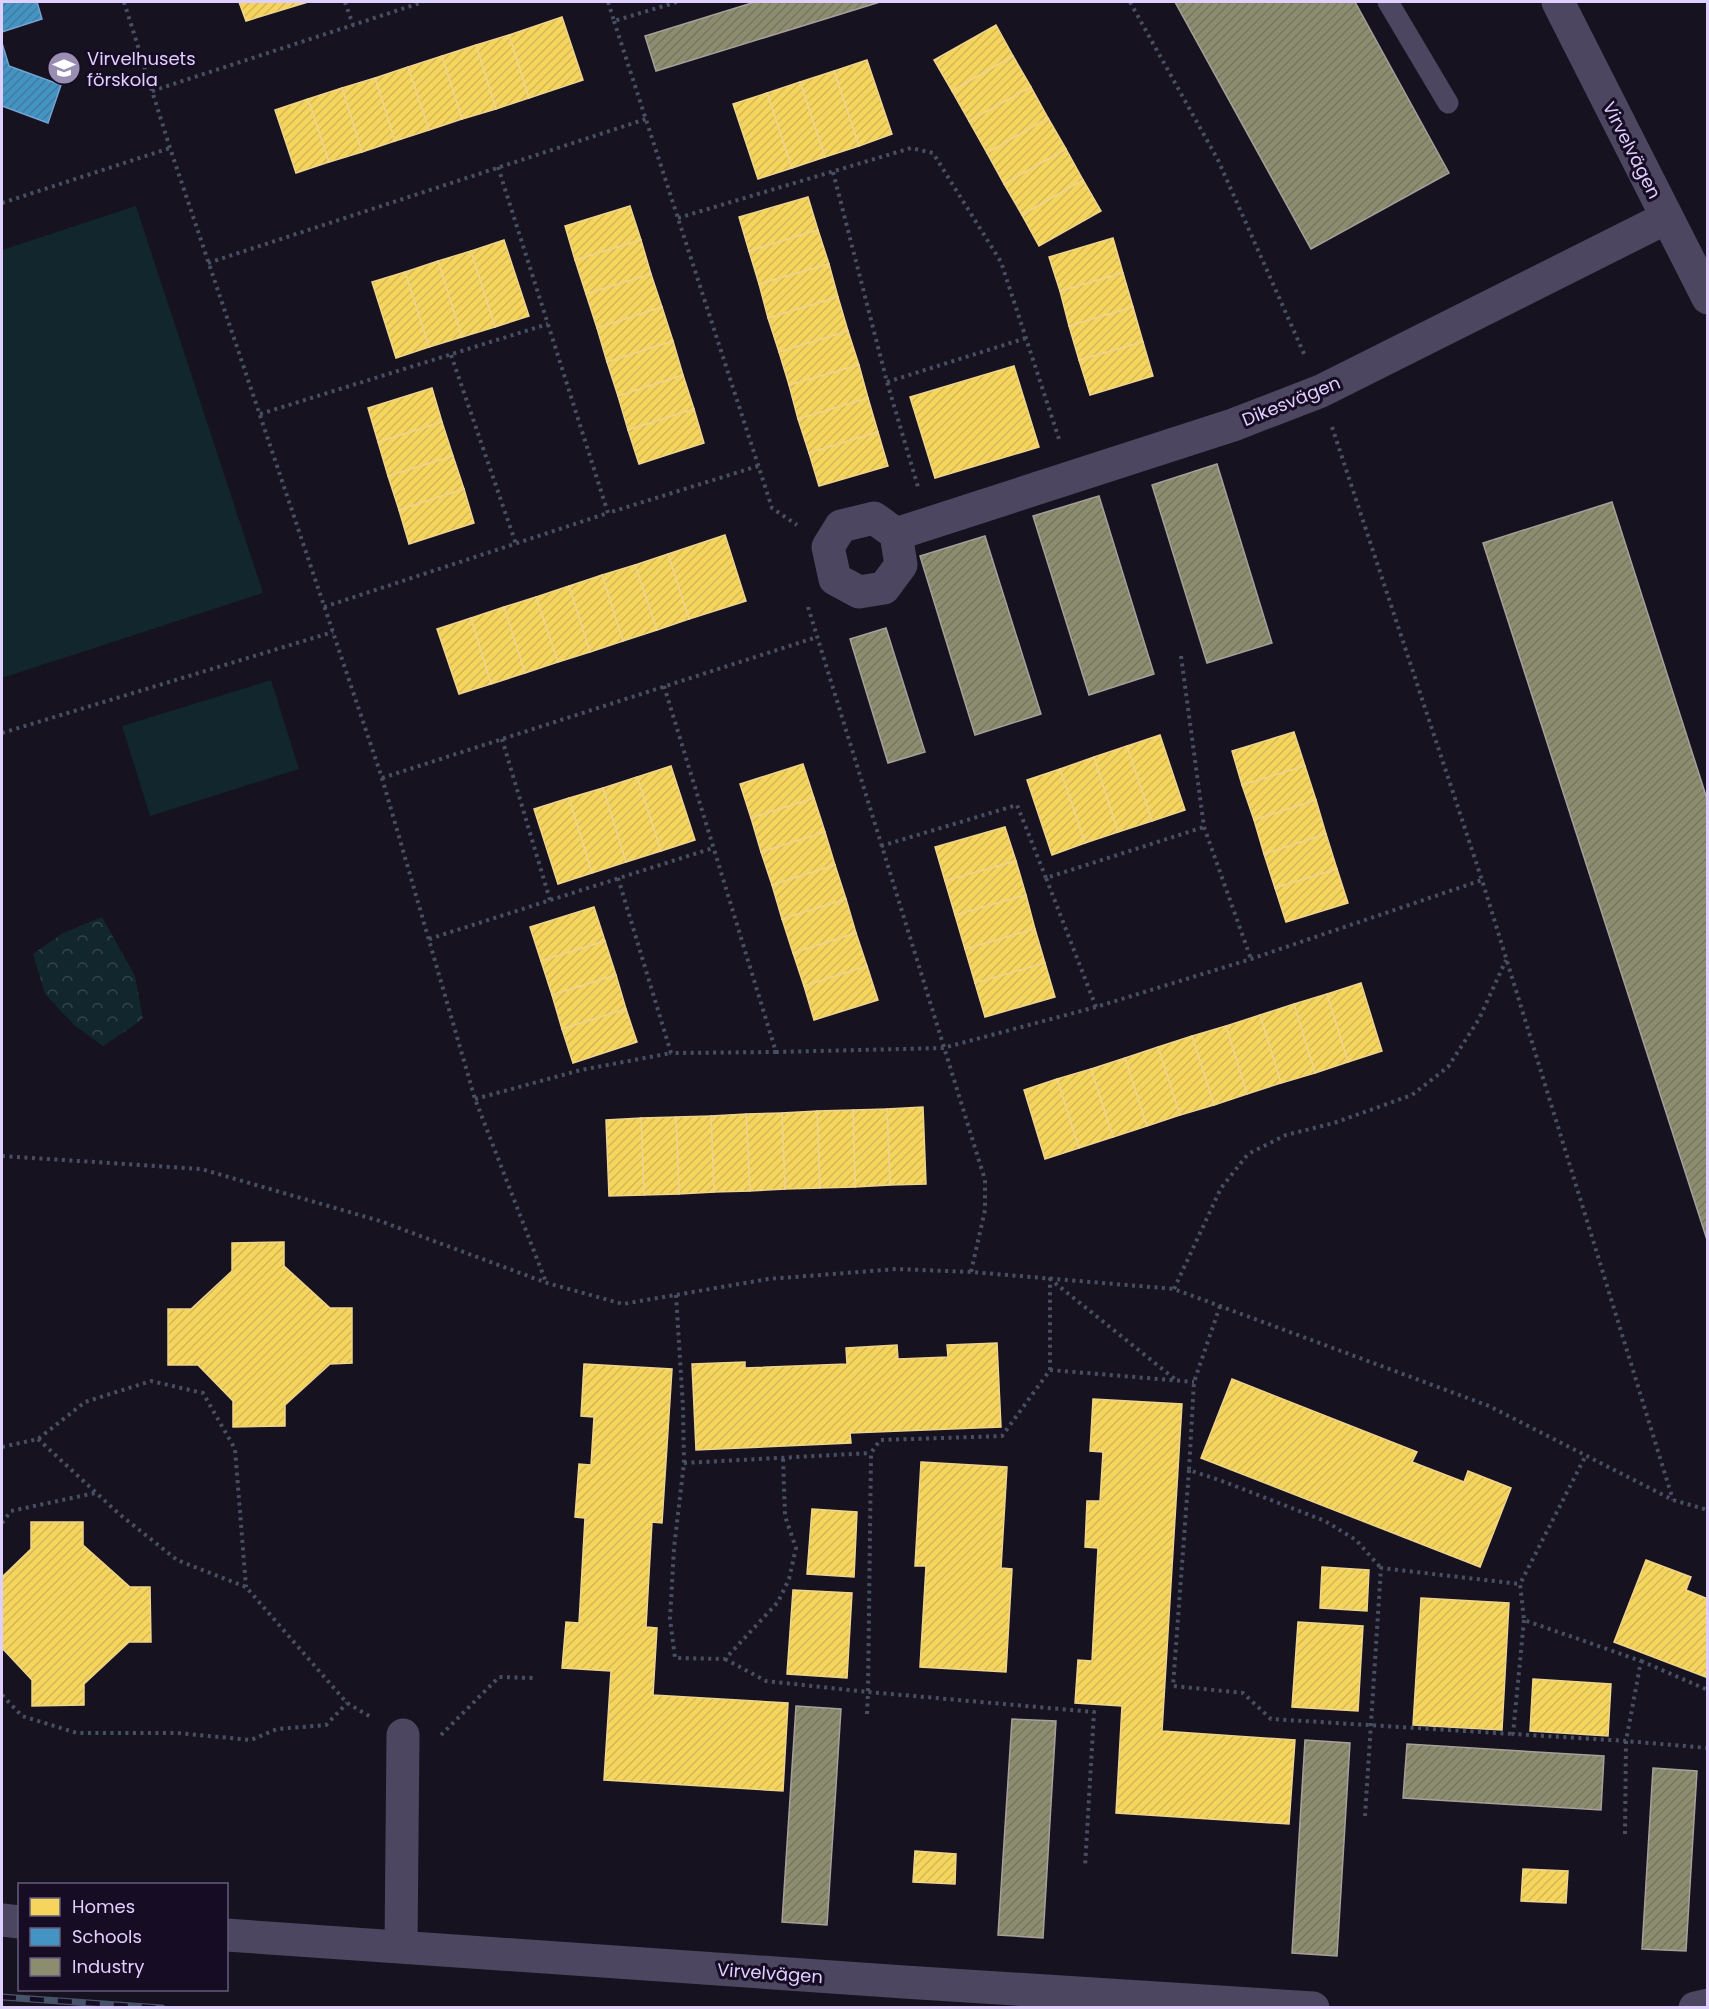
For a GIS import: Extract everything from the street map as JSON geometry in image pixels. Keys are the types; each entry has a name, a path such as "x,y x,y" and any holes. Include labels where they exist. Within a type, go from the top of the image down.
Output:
{"street":[{"name":"Virvelvägen","path":"1558,2 1707,298"},
{"name":"Dikesvägen","path":"896,534 1233,425 1321,392 1666,218"},
{"path":"874,519 896,534 901,565 884,588 860,592 835,579 828,547 841,526 874,519"},
{"path":"401,1946 403,1735"},
{"path":"2,1920 18,1922"},
{"name":"Virvelvägen","path":"228,1935 892,1982 1313,2007"},
{"path":"1695,2007 1707,2005"}],"lane":[{"path":"1388,2 1448,103"}],"path":[{"path":"124,2 208,263 382,778 475,1099 547,1283"},
{"path":"345,2 353,25"},
{"path":"152,92 423,2"},
{"path":"608,2 772,508 828,547"},
{"path":"614,21 677,2"},
{"path":"1130,2 1218,160 1321,392 1482,880 1673,1500"},
{"path":"208,263 646,119"},
{"path":"2,203 170,148"},
{"path":"678,219 911,148 933,153 1001,262 1071,477"},
{"path":"498,167 608,513"},
{"path":"833,172 887,382 928,524"},
{"path":"259,414 548,324"},
{"path":"887,382 1026,338"},
{"path":"451,355 516,544"},
{"path":"324,607 758,466"},
{"path":"835,579 808,607 985,1180 985,1210 971,1272"},
{"path":"2,733 333,632"},
{"path":"382,778 817,637"},
{"path":"1181,656 1204,827 1251,959"},
{"path":"664,686 776,1052"},
{"path":"502,739 550,900"},
{"path":"881,846 1017,805 1096,1007"},
{"path":"1046,878 1204,827"},
{"path":"429,939 713,848"},
{"path":"618,878 671,1053"},
{"path":"475,1099 580,1070 671,1053 943,1048 1096,1007 1251,959 1482,880"},
{"path":"1174,1289 1221,1188 1248,1154 1286,1135 1334,1123 1412,1095 1448,1067 1479,1019 1506,959"},
{"path":"2,1156 201,1169 380,1221 547,1283 623,1304 768,1279 897,1269 971,1272 1174,1289 1489,1406 1673,1500 1707,1510"},
{"path":"867,1714 871,1453 880,1440 1002,1436 1050,1370 1050,1280"},
{"path":"1050,1280 1176,1380"},
{"path":"676,1294 684,1463 674,1548 670,1619 675,1658 725,1659 766,1681 1094,1712 1084,1867"},
{"path":"1220,1306 1194,1382 1173,1686 1243,1694 1271,1719 1707,1748"},
{"path":"1050,1370 1194,1382"},
{"path":"2,1447 38,1439 85,1402 151,1381 203,1393 235,1449 246,1587"},
{"path":"38,1439 118,1513 177,1560 246,1587 347,1702 403,1735 437,1739 499,1677 535,1678"},
{"path":"684,1463 871,1453"},
{"path":"1513,1734 1524,1620 1520,1584 1586,1455"},
{"path":"725,1659 778,1602 789,1579 796,1548 785,1516 783,1458"},
{"path":"1188,1470 1325,1521 1356,1540 1381,1568 1520,1584"},
{"path":"2,1523 11,1511 96,1492"},
{"path":"1365,1816 1381,1568"},
{"path":"1524,1620 1641,1661 1707,1690"},
{"path":"1625,1834 1626,1741 1641,1661"},
{"path":"2,1695 22,1716 77,1732 177,1733 250,1740 277,1729 326,1725 347,1702"}],"green space":[{"path":"136,206 263,593 2,678 2,250"},
{"path":"271,680 299,769 150,816 122,726"},
{"path":"102,917 135,976 143,1019 103,1046 74,1025 45,994 33,954 63,933"}],"building: Homes":[{"path":"239,2 308,2 246,21"},
{"path":"562,17 583,80 529,98 509,35"},
{"path":"996,25 1013,56 952,91 934,60"},
{"path":"509,35 529,98 496,109 476,45"},
{"path":"476,45 496,109 462,119 442,56"},
{"path":"442,56 462,119 429,130 408,67"},
{"path":"1013,56 1031,87 969,121 952,91"},
{"path":"867,60 892,134 859,146 834,71"},
{"path":"408,67 429,130 395,141 375,78"},
{"path":"834,71 859,146 825,157 800,82"},
{"path":"375,78 395,141 362,152 342,88"},
{"path":"800,82 825,157 792,168 767,93"},
{"path":"1031,87 1048,118 987,153 969,121"},
{"path":"342,88 362,152 329,162 308,99"},
{"path":"767,93 792,168 758,179 733,104"},
{"path":"308,99 329,162 296,173 275,110"},
{"path":"1048,118 1066,149 1004,184 987,153"},
{"path":"1066,149 1083,180 1022,215 1004,184"},
{"path":"1083,180 1101,211 1039,246 1022,215"},
{"path":"808,197 818,230 749,251 739,217"},
{"path":"630,206 641,240 575,260 565,226"},
{"path":"818,230 829,264 759,284 749,251"},
{"path":"1113,238 1123,273 1060,291 1049,257"},
{"path":"504,240 529,316 495,327 471,251"},
{"path":"641,240 651,274 586,294 575,260"},
{"path":"471,251 495,327 462,337 438,261"},
{"path":"438,261 462,337 429,347 405,272"},
{"path":"829,264 838,297 768,318 759,284"},
{"path":"405,272 429,347 396,358 372,282"},
{"path":"1123,273 1133,307 1069,326 1060,291"},
{"path":"651,274 662,307 597,328 586,294"},
{"path":"838,297 848,331 779,352 768,318"},
{"path":"662,307 673,341 607,362 597,328"},
{"path":"1133,307 1143,342 1079,360 1069,326"},
{"path":"848,331 859,365 789,385 779,352"},
{"path":"673,341 683,375 618,396 607,362"},
{"path":"1143,342 1153,376 1090,395 1079,360"},
{"path":"859,365 868,398 798,419 789,385"},
{"path":"1014,366 1039,447 935,478 910,397"},
{"path":"683,375 694,409 628,430 618,396"},
{"path":"432,388 442,422 378,442 368,408"},
{"path":"868,398 878,432 809,453 798,419"},
{"path":"694,409 704,443 639,464 628,430"},
{"path":"442,422 453,456 388,476 378,442"},
{"path":"878,432 888,466 819,486 809,453"},
{"path":"453,456 464,489 399,510 388,476"},
{"path":"464,489 474,523 409,544 399,510"},
{"path":"725,535 746,601 689,619 668,554"},
{"path":"668,554 689,619 657,630 635,565"},
{"path":"635,565 657,630 623,641 602,575"},
{"path":"602,575 623,641 590,652 569,586"},
{"path":"569,586 590,652 558,662 536,597"},
{"path":"536,597 558,662 525,673 504,607"},
{"path":"504,607 525,673 491,684 471,618"},
{"path":"471,618 491,684 459,694 437,629"},
{"path":"1294,732 1305,766 1242,785 1232,751"},
{"path":"1160,735 1185,810 1152,821 1127,746"},
{"path":"1127,746 1152,821 1118,832 1094,757"},
{"path":"1094,757 1118,832 1085,843 1060,769"},
{"path":"803,764 814,798 751,818 740,784"},
{"path":"671,766 695,840 661,851 637,777"},
{"path":"1305,766 1316,800 1254,820 1242,785"},
{"path":"1060,769 1085,843 1052,855 1027,780"},
{"path":"637,777 661,851 626,862 603,788"},
{"path":"603,788 626,862 592,873 569,798"},
{"path":"569,798 592,873 558,884 534,809"},
{"path":"814,798 825,832 761,852 751,818"},
{"path":"1316,800 1326,834 1264,854 1254,820"},
{"path":"1005,827 1016,861 945,881 935,847"},
{"path":"825,832 835,865 772,885 761,852"},
{"path":"1326,834 1337,869 1275,888 1264,854"},
{"path":"1016,861 1026,895 955,915 945,881"},
{"path":"835,865 846,899 782,919 772,885"},
{"path":"1337,869 1348,903 1286,922 1275,888"},
{"path":"1026,895 1035,929 965,949 955,915"},
{"path":"846,899 856,933 793,953 782,919"},
{"path":"594,907 605,941 541,961 530,927"},
{"path":"1035,929 1045,963 975,983 965,949"},
{"path":"856,933 867,966 804,986 793,953"},
{"path":"605,941 616,975 552,995 541,961"},
{"path":"1045,963 1055,997 985,1017 975,983"},
{"path":"867,966 878,1000 814,1020 804,986"},
{"path":"616,975 626,1009 562,1029 552,995"},
{"path":"1361,983 1382,1051 1348,1062 1327,994"},
{"path":"1327,994 1348,1062 1315,1073 1294,1004"},
{"path":"1294,1004 1315,1073 1281,1083 1260,1015"},
{"path":"626,1009 637,1042 573,1063 562,1029"},
{"path":"1260,1015 1281,1083 1247,1094 1226,1026"},
{"path":"1226,1026 1247,1094 1214,1105 1192,1036"},
{"path":"1192,1036 1214,1105 1180,1115 1158,1047"},
{"path":"1158,1047 1180,1115 1147,1126 1125,1058"},
{"path":"1125,1058 1147,1126 1113,1137 1091,1069"},
{"path":"1091,1069 1113,1137 1079,1148 1057,1079"},
{"path":"1057,1079 1079,1148 1045,1159 1024,1090"},
{"path":"923,1107 926,1184 890,1185 887,1109"},
{"path":"887,1109 890,1185 855,1187 853,1110"},
{"path":"853,1110 855,1187 820,1188 817,1111"},
{"path":"817,1111 820,1188 785,1189 782,1113"},
{"path":"782,1113 785,1189 750,1191 746,1114"},
{"path":"746,1114 750,1191 714,1192 711,1116"},
{"path":"711,1116 714,1192 679,1194 676,1117"},
{"path":"676,1117 679,1194 644,1195 641,1118"},
{"path":"641,1118 644,1195 609,1196 606,1120"},
{"path":"284,1242 284,1266 330,1308 352,1308 352,1363 330,1364 285,1405 285,1426 233,1427 233,1401 198,1365 168,1365 168,1309 191,1309 232,1271 232,1243"},
{"path":"997,1343 1001,1427 850,1433 851,1443 696,1450 692,1364 745,1362 745,1368 847,1364 846,1348 897,1345 898,1359 948,1357 947,1345"},
{"path":"584,1364 672,1369 662,1523 652,1522 646,1627 657,1628 653,1695 788,1703 783,1791 604,1780 611,1671 562,1668 566,1622 579,1623 585,1518 575,1517 579,1464 591,1465 594,1417 581,1416"},
{"path":"1232,1379 1417,1452 1412,1462 1464,1482 1468,1471 1511,1488 1480,1567 1201,1458"},
{"path":"1093,1399 1182,1404 1162,1731 1295,1740 1289,1824 1116,1813 1122,1706 1075,1703 1078,1660 1092,1661 1098,1548 1085,1547 1087,1501 1100,1501 1103,1452 1090,1451"},
{"path":"921,1462 1007,1467 1001,1568 1012,1569 1006,1672 920,1667 926,1566 915,1566"},
{"path":"812,1509 857,1512 854,1577 807,1574"},
{"path":"31,1522 83,1522 83,1545 130,1587 150,1587 151,1642 129,1642 84,1684 84,1705 32,1706 32,1680 2,1648 2,1577 31,1549"},
{"path":"1646,1560 1691,1577 1686,1590 1708,1599 1708,1678 1614,1642"},
{"path":"1322,1567 1369,1570 1367,1611 1320,1608"},
{"path":"793,1590 852,1593 847,1678 787,1674"},
{"path":"1421,1598 1509,1603 1502,1730 1413,1725"},
{"path":"1298,1622 1363,1626 1358,1711 1292,1707"},
{"path":"1533,1679 1611,1684 1608,1736 1530,1731"},
{"path":"915,1851 956,1854 955,1884 913,1882"},
{"path":"1523,1869 1568,1871 1566,1903 1521,1901"}],"building: Schools":[{"path":"2,2 37,2 42,19 2,32"},
{"path":"2,43 9,66 61,85 48,123 2,106"}],"building: Industry":[{"path":"755,2 880,2 656,71 645,36"},
{"path":"1175,2 1355,2 1449,173 1311,249"},
{"path":"1217,464 1272,643 1207,663 1152,485"},
{"path":"1099,496 1154,674 1089,695 1033,516"},
{"path":"1612,502 1708,802 1708,1243 1483,543"},
{"path":"985,536 1041,714 975,735 920,556"},
{"path":"886,628 925,752 888,763 850,639"},
{"path":"796,1706 841,1709 827,1925 782,1922"},
{"path":"1012,1719 1056,1721 1043,1938 998,1935"},
{"path":"1305,1740 1350,1743 1337,1956 1292,1953"},
{"path":"1407,1744 1604,1756 1601,1810 1403,1798"},
{"path":"1653,1768 1697,1771 1686,1951 1642,1949"}],"railway":[{"path":"2,1997 162,2008"}],"place":[{"name":"Virvelhusets förskola","path":"64,68"}]}
